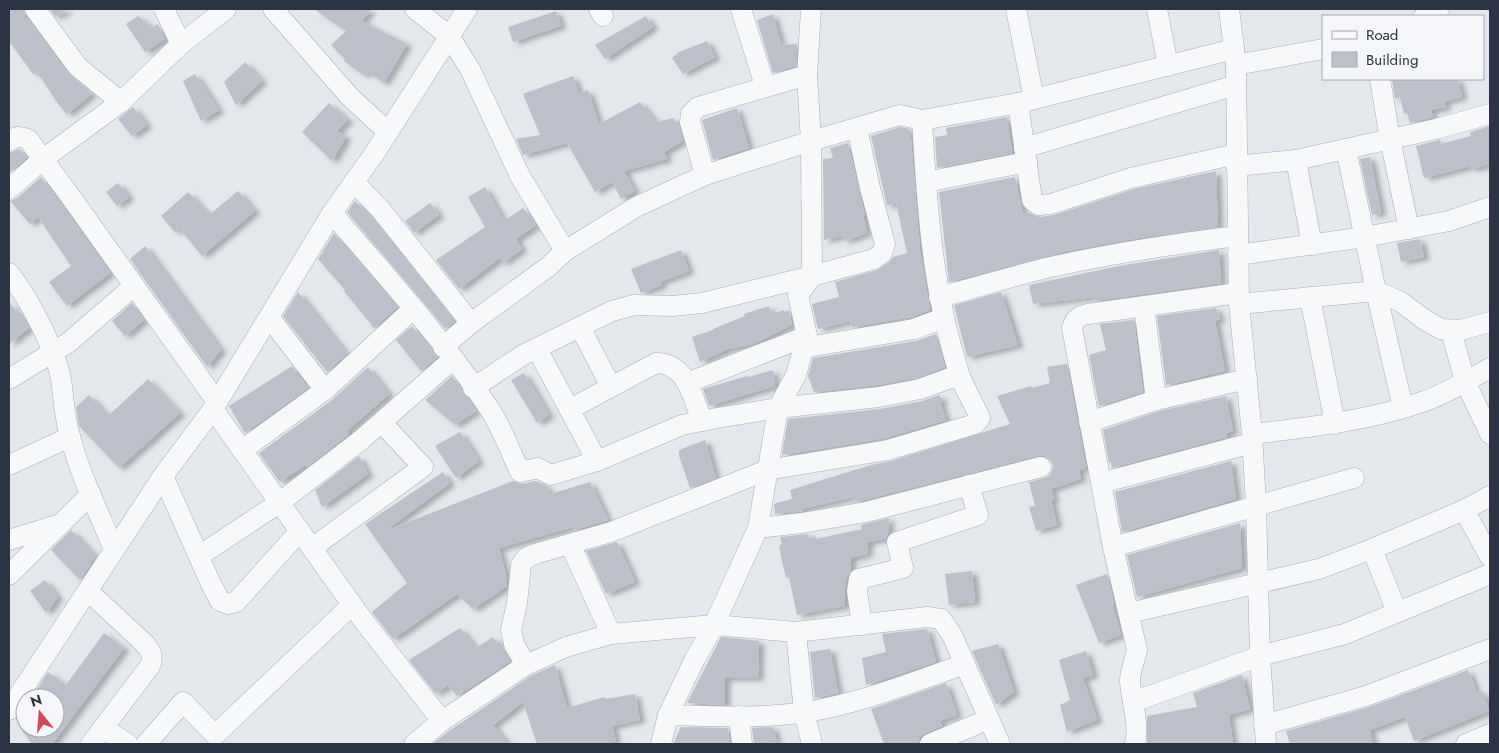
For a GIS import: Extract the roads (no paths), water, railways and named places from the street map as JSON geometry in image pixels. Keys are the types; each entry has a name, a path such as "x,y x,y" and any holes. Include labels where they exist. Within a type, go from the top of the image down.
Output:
{"street":[{"path":"35,9 78,66 121,102"},
{"path":"164,9 181,44"},
{"path":"9,189 43,158 121,102 181,44 226,9"},
{"path":"273,9 350,97 388,132"},
{"path":"415,9 449,36 470,69 520,176 565,251"},
{"path":"9,710 163,476 215,406 332,213 388,132 467,9"},
{"path":"741,9 764,86"},
{"path":"661,744 668,715 714,625 758,528 778,408 796,375 805,342 798,296 812,276 811,141 807,75 811,9"},
{"path":"1016,9 1026,101 1025,155 1032,200 1039,206 1051,204 1131,178 1236,160 1296,160 1436,129 1490,114"},
{"path":"1157,9 1168,66"},
{"path":"1229,9 1235,66 1238,298 1252,438 1256,505 1260,656 1265,735 1490,649"},
{"path":"1426,15 1439,9"},
{"path":"199,556 279,503 382,423 448,353 471,323 548,267 565,251 636,207 705,176 811,141 900,115 922,120 1026,101 1168,66 1235,66 1322,50"},
{"path":"926,182 1025,155 1235,66"},
{"path":"705,176 690,122 692,114 698,107 764,86 807,75"},
{"path":"1380,80 1390,139 1409,229"},
{"path":"526,664 514,644 512,630 521,565 526,558 611,532 768,470 888,450 975,424 980,418 959,375 939,297 929,228 922,120"},
{"path":"473,388 523,355 612,310 634,305 673,306 702,303 874,259 882,253 885,244 857,128"},
{"path":"9,141 22,136 28,139 43,158 134,286 279,503 352,605 442,721"},
{"path":"1346,149 1403,408"},
{"path":"1296,160 1312,245"},
{"path":"354,182 380,209 471,323"},
{"path":"939,297 1044,269 1172,244 1238,246 1312,245 1365,238 1449,221 1490,207"},
{"path":"332,213 448,353 492,415 520,472 538,468 552,475 597,461 682,425 778,408 878,398 920,389 959,375"},
{"path":"9,273 19,286 54,352 61,379 63,408 70,437 114,550"},
{"path":"9,379 68,343 134,286"},
{"path":"1136,744 1130,674 1135,663 1136,650 1113,546 1089,422 1072,328 1074,320 1088,314 1144,306 1238,298 1310,297 1376,291 1401,302 1441,329 1461,330 1490,322"},
{"path":"1310,297 1334,424"},
{"path":"1144,306 1156,400"},
{"path":"242,450 325,390 413,309"},
{"path":"269,317 325,390"},
{"path":"687,383 805,342 914,329 944,318"},
{"path":"580,326 611,386"},
{"path":"1451,331 1465,381 1490,434"},
{"path":"537,349 597,461"},
{"path":"570,409 656,363 666,362 677,368 687,383 702,421"},
{"path":"1101,482 1252,438 1380,415 1427,400 1490,368"},
{"path":"1089,422 1156,400 1247,379"},
{"path":"312,548 423,467 382,423"},
{"path":"9,465 70,437"},
{"path":"758,528 802,523 866,512 1041,467"},
{"path":"163,476 220,600 228,604 236,602 300,531"},
{"path":"1113,546 1354,478"},
{"path":"862,625 857,591 860,579 903,568 897,542 978,515 969,485"},
{"path":"9,575 91,494"},
{"path":"1129,613 1319,569 1464,510 1490,496"},
{"path":"1464,510 1490,557"},
{"path":"9,540 60,524"},
{"path":"570,544 611,634"},
{"path":"1372,549 1397,612"},
{"path":"1133,702 1260,656 1345,634 1490,574"},
{"path":"88,590 145,644 152,652 153,659 150,666 90,744"},
{"path":"146,744 183,702 219,739 352,605"},
{"path":"414,744 442,721 526,664 566,647 611,634 714,625 796,632 927,617 941,619 952,635 1000,744"},
{"path":"796,632 804,712 812,744"},
{"path":"668,715 739,716 804,712 862,698 965,664"},
{"path":"739,716 742,744"},
{"path":"930,744 989,719"},
{"path":"103,728 128,744"},
{"path":"1466,744 1490,734"}]}
